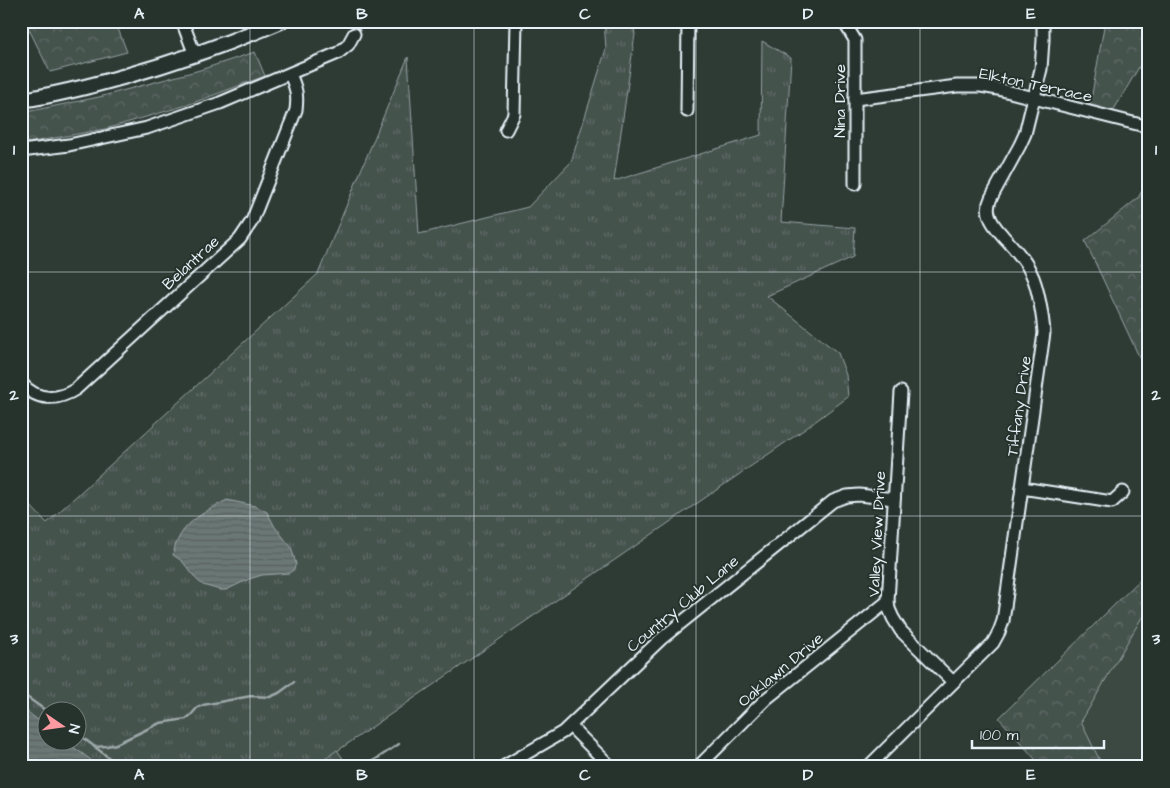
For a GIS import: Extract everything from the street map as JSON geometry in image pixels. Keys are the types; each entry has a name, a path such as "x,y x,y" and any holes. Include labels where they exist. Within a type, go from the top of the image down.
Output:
{"main road":[{"path":"21,100 57,94 97,84 195,55 243,38 281,21"}],"street":[{"path":"182,21 195,55"},
{"path":"506,130 514,114 516,21"},
{"path":"687,111 688,21"},
{"name":"Tiffany Drive","path":"868,767 993,643 1003,621 1043,340 1043,321 1032,273 1026,262 993,224 988,211 991,198 1025,134 1042,60 1043,21"},
{"name":"Nina Drive","path":"844,22 855,40 855,184"},
{"path":"21,151 69,145 146,128 220,103 338,53 348,45 354,34"},
{"name":"Belantrae","path":"21,383 40,396 58,397 76,389 240,239 252,221 296,110 297,90 290,74"},
{"name":"Elkton Terrace","path":"855,99 957,86 981,86 1149,127"},
{"name":"Valley View Drive","path":"901,392 889,609 902,630 953,682"},
{"path":"1022,488 1112,502 1123,492"},
{"name":"Country Club Lane","path":"503,767 563,732 661,639 833,501 847,496 859,495 894,499"},
{"name":"Oaklawn Drive","path":"698,767 766,699 888,601"},
{"path":"570,726 610,767"}],"shaded area":[{"path":"227,500 255,506 267,512 275,527 291,547 296,564 293,570 289,573 262,575 226,590 220,590 203,585 182,561 173,555 180,536 192,521"},
{"path":"1149,571 1149,767 1042,767"},
{"path":"21,707 38,720 38,750 77,750 97,767 21,767"}],"green space":[{"path":"25,21 115,21 127,52 50,72"},
{"path":"604,21 633,21 635,34 614,181 761,135 762,41 791,58 781,222 855,228 853,257 767,296 838,353 846,375 848,397 805,429 314,767 21,767 21,496 47,523 318,274 408,57 419,234 528,207 571,162 606,49"},
{"path":"1105,21 1149,21 1149,50 1109,118 1089,111"},
{"path":"255,52 265,76 187,105 105,129 21,144 21,113 99,97 200,70"},
{"path":"1149,178 1149,378 1085,241 1138,198"},
{"path":"1149,571 1149,605 1081,722 1103,767 1042,767 999,718"},
{"path":"337,750 349,767 314,767"}],"waterway":[{"path":"94,747 116,744 160,723 186,719 203,705 251,696 270,697 294,682"},
{"path":"21,693 38,705"},
{"path":"88,742 121,767"},
{"path":"364,767 399,744"}]}
